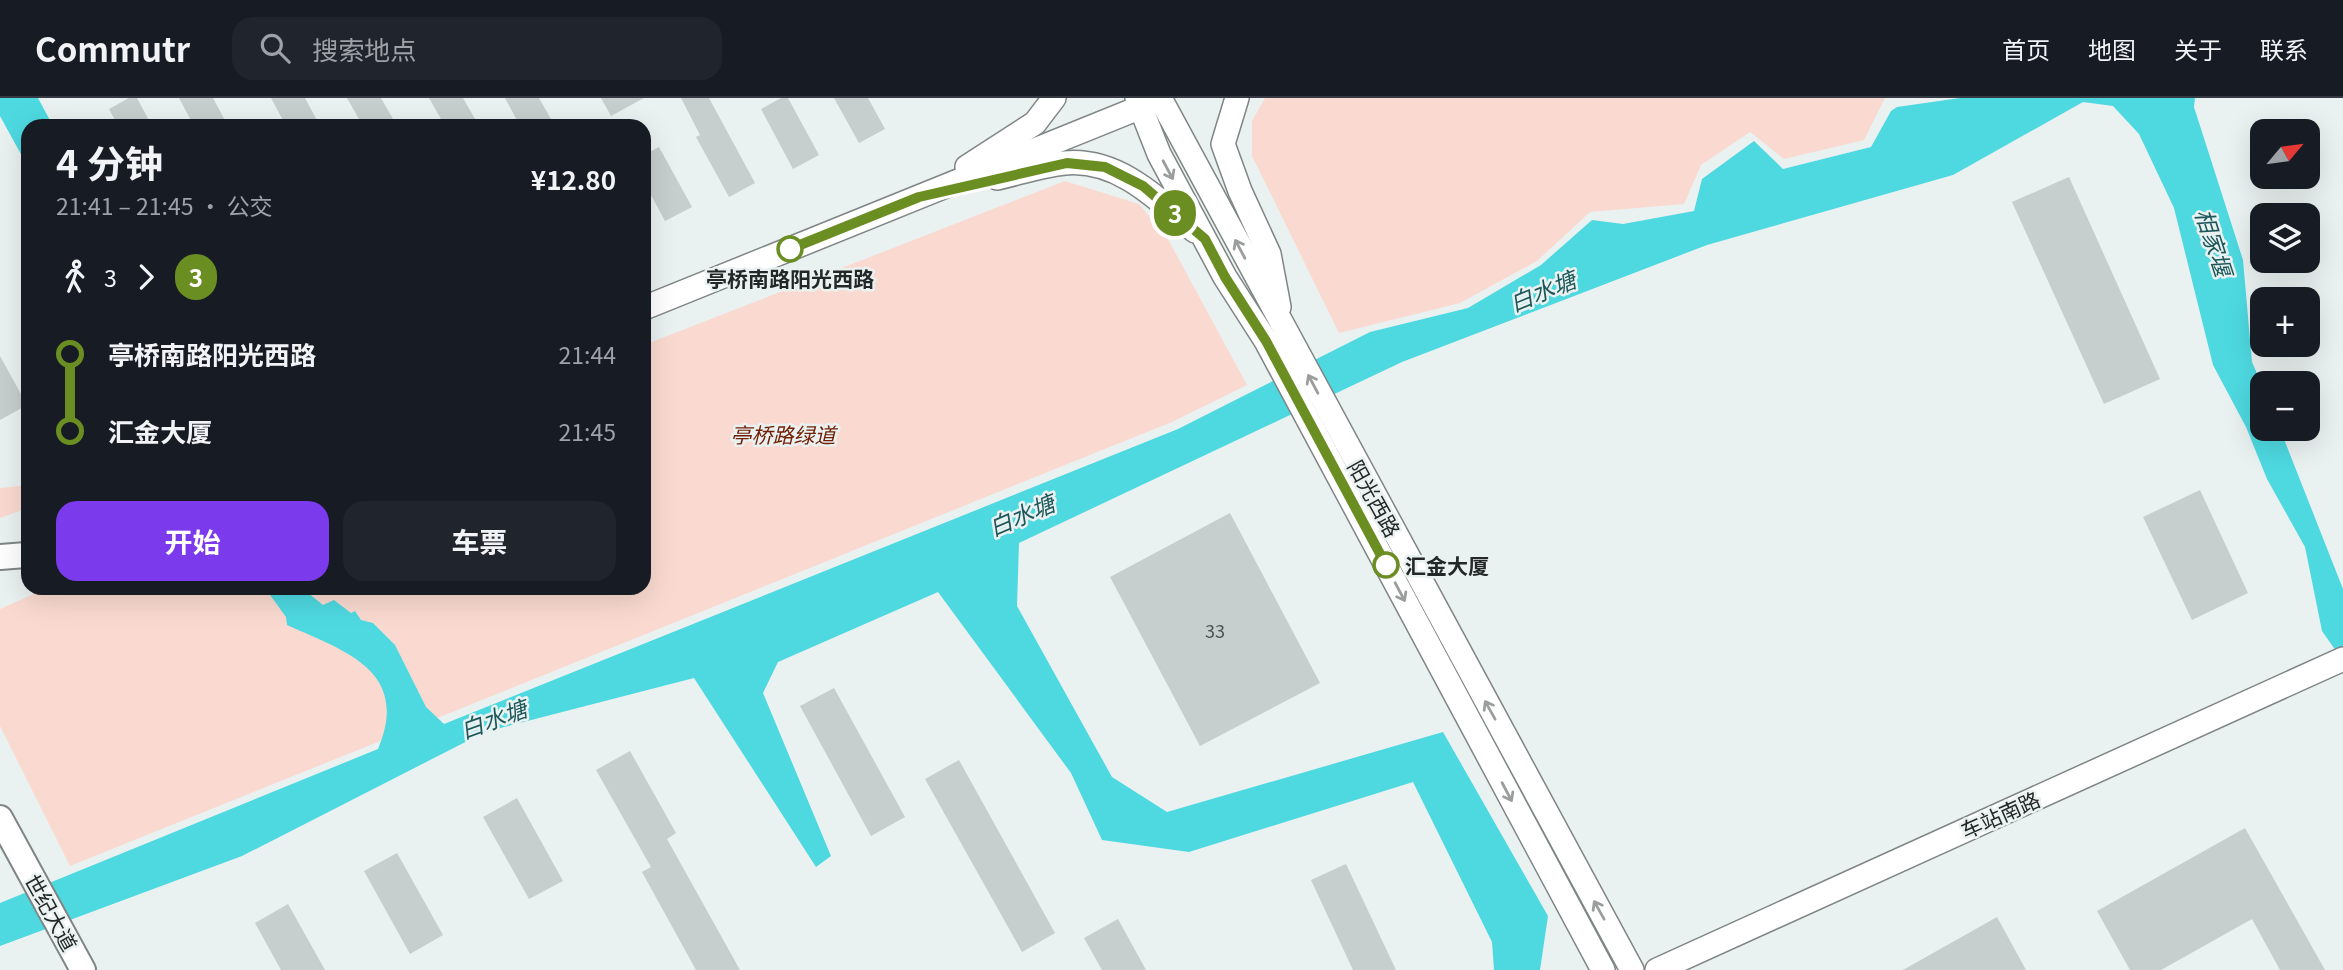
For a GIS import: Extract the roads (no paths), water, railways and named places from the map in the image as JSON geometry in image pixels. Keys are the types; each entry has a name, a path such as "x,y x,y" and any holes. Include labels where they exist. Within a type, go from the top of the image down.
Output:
{"main road":[{"path":"0,557 21,555"},
{"name":"世纪大道","path":"0,818 83,970"}],"street":[{"path":"919,197 1035,124 1055,98"},
{"path":"1237,98 1223,144 1269,254 1275,336"},
{"path":"651,305 1152,100"},
{"name":"阳光西路","path":"1152,100 1159,154 1225,277 1275,336"},
{"name":"阳光西路","path":"1152,100 1603,970"},
{"path":"919,197 1067,163 1105,167 1143,186 1205,239"},
{"name":"阳光西路","path":"1331,441 1632,970"},
{"path":"0,565 21,557"},
{"name":"车站南路","path":"1657,970 2343,659"}],"water":[{"path":"0,98 38,98 49,119 21,119 21,154 0,116"},
{"path":"1960,98 2195,98 2194,107 2243,260 2250,357 2256,371 2250,371 2250,437 2213,365 2174,208 2139,134 2113,106 2083,102 1953,175 1707,245 1402,362 1019,543 1017,606 1112,777 1167,812 1443,732 1548,916 1540,970 1494,970 1492,942 1413,782 1189,852 1102,840 1071,773 938,592 778,662 763,693 831,856 816,867 694,678 485,732 242,856 0,946 0,903 378,749 386,722 386,700 379,682 350,655 287,625 286,617 270,595 311,595 323,605 334,600 351,613 355,611 361,620 373,623 395,645 426,707 444,724 1178,429 1370,332 1468,308 1541,265 1592,220 1623,224 1694,211 1702,179 1754,141 1783,169 1871,147 1891,111 1897,107"},
{"path":"2252,441 2285,441 2343,589 2343,661 2322,631 2305,547 2267,479"}],"place":[{"name":"亭桥南路阳光西路","path":"790,249"},
{"name":"汇金大厦","path":"1386,565"}],"water label":[{"name":"相家堰","path":"2215,242"},
{"name":"白水塘","path":"1542,290"},
{"name":"白水塘","path":"1021,514"},
{"name":"白水塘","path":"493,718"}],"park label":[{"name":"亭桥路绿道","path":"783,434"}]}
